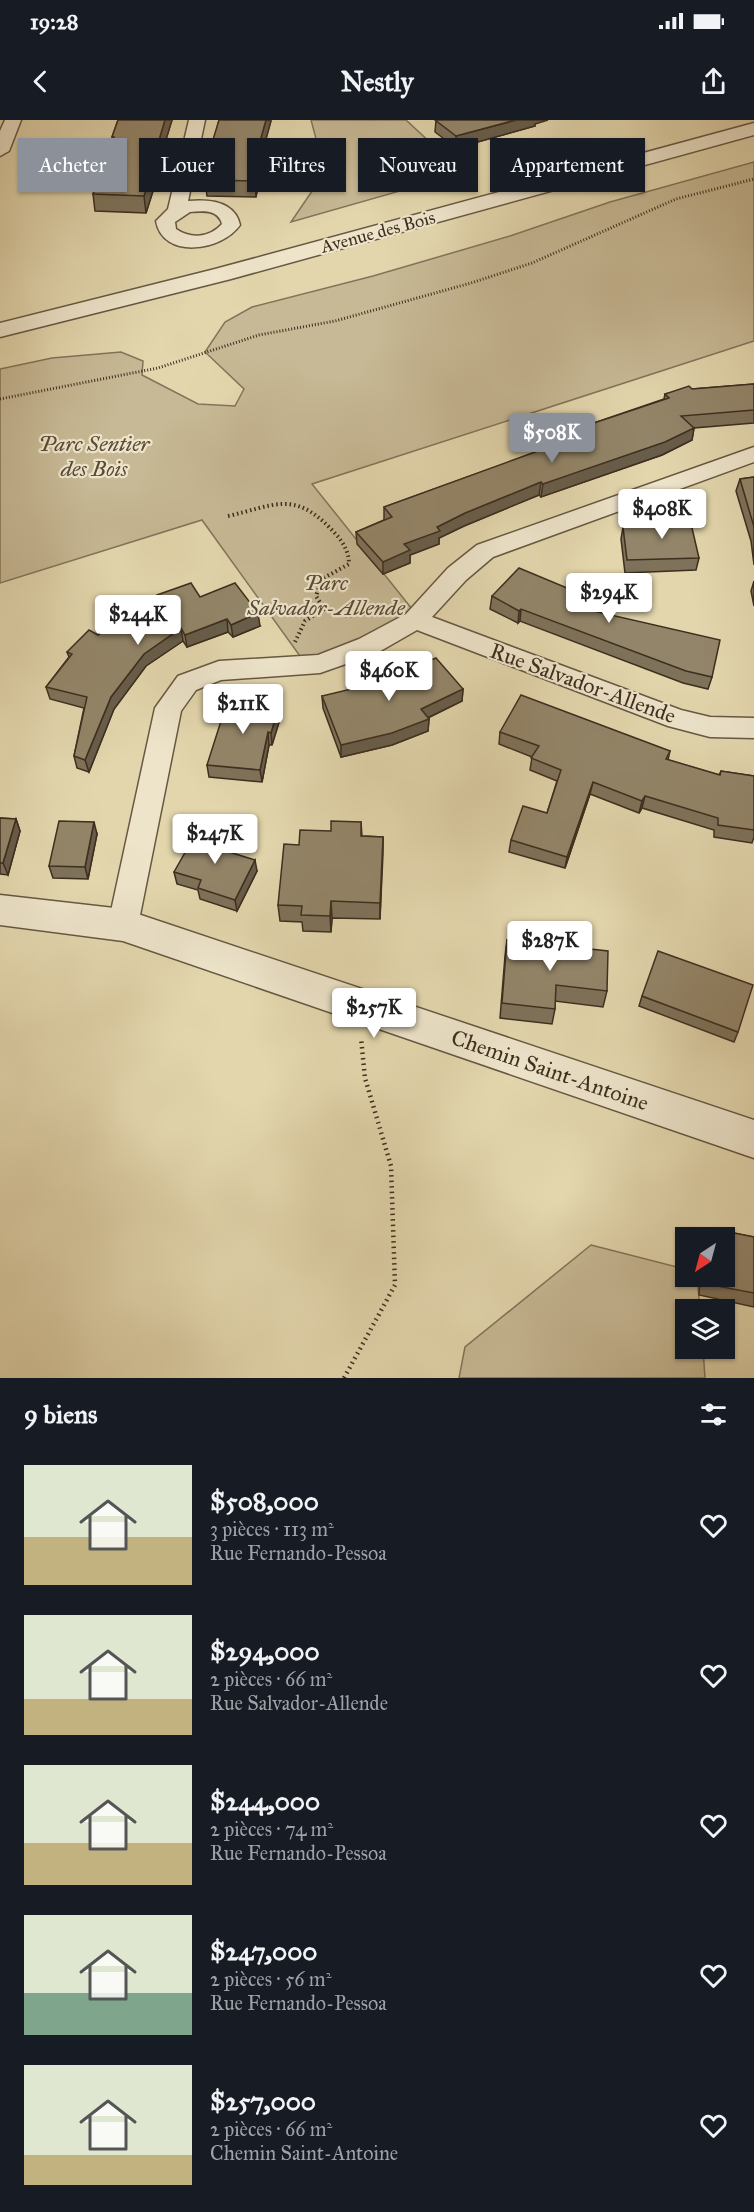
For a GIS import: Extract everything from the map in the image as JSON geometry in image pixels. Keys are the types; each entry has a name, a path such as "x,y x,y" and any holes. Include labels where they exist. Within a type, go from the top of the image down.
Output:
{"street":[{"path":"0,151 13,120"},
{"path":"177,211 197,120"},
{"name":"Avenue des Bois","path":"0,330 223,274 754,129"},
{"path":"123,925 168,708 187,683 219,671 320,664 368,646 415,620 457,574 485,550 754,454"},
{"name":"Rue Salvador-Allende","path":"415,620 677,719 710,727 754,728"},
{"name":"Chemin Saint-Antoine","path":"0,910 123,925 754,1139"}],"path":[{"path":"0,399 158,368 260,335 344,318 471,284 531,263 676,199 754,179"},
{"path":"228,516 287,501 307,505 324,520 350,556 349,564 322,579 316,596 324,609 305,621 297,634 293,646 296,665"},
{"path":"344,1378 395,1285 391,1166 366,1078 358,1004"}],"green space":[{"path":"311,120 406,120 425,138 358,138 358,192 396,192 291,222 311,192 346,192 346,138 316,138"},
{"name":"Parc Sentier des Bois","path":"754,162 754,341 312,484 416,614 305,663 202,520 0,583 0,369 52,358 121,352 143,361 142,375 198,404 235,406 244,389 205,352 225,322 252,307 373,276 510,236 610,202"},
{"path":"591,1245 675,1266 675,1287 698,1287 699,1299 675,1299 675,1359 704,1359 705,1378 459,1378 465,1347"}],"building":[{"path":"118,120 165,120 160,138 139,138 139,192 145,192 144,196 93,194 94,192 127,192 127,138 112,137"},
{"path":"219,120 266,120 261,138 247,138 247,181 235,181 235,138 214,138"},
{"path":"435,120 516,120 456,136"},
{"path":"754,384 754,410 681,416 694,428 665,442 543,484 541,482 465,513 437,527 440,531 404,544 410,550 383,562 356,532 392,517 384,507 582,435 576,429 669,398 665,394 689,386 692,389"},
{"path":"754,477 754,527 740,479"},
{"path":"659,515 689,515 699,558 627,560 623,527 661,527"},
{"path":"519,568 591,598 589,610 720,640 712,677 686,671 521,609 519,611 492,596"},
{"path":"191,583 200,597 235,583 258,613 231,625 227,619 185,635 181,628 144,654 111,697 85,760 74,756 87,697 46,687 72,654 67,652 89,630 98,635 157,595"},
{"path":"436,658 463,689 421,709 429,719 392,733 341,745 322,696 364,686"},
{"path":"521,695 670,751 666,759 720,775 721,771 754,776 754,830 718,825 718,818 645,796 642,801 593,782 567,857 511,840 523,806 547,813 561,770 531,758 539,746 500,732"},
{"path":"228,699 279,706 271,733 268,732 260,770 207,765"},
{"path":"0,818 16,819 3,863 0,863"},
{"path":"59,821 94,822 85,867 49,866"},
{"path":"331,821 361,822 361,836 383,837 380,903 331,901 330,916 301,915 302,906 278,905 284,844 299,845 300,830 331,831"},
{"path":"199,828 232,838 226,851 255,860 235,900 198,888 201,880 174,872"},
{"path":"507,940 608,951 607,991 556,985 555,1009 502,1003"},
{"path":"658,951 753,985 738,1032 642,996"},
{"path":"735,1233 754,1237 754,1293 722,1287 735,1287"}],"park label":[{"name":"Parc Salvador-Allende","path":"326,594"}]}
